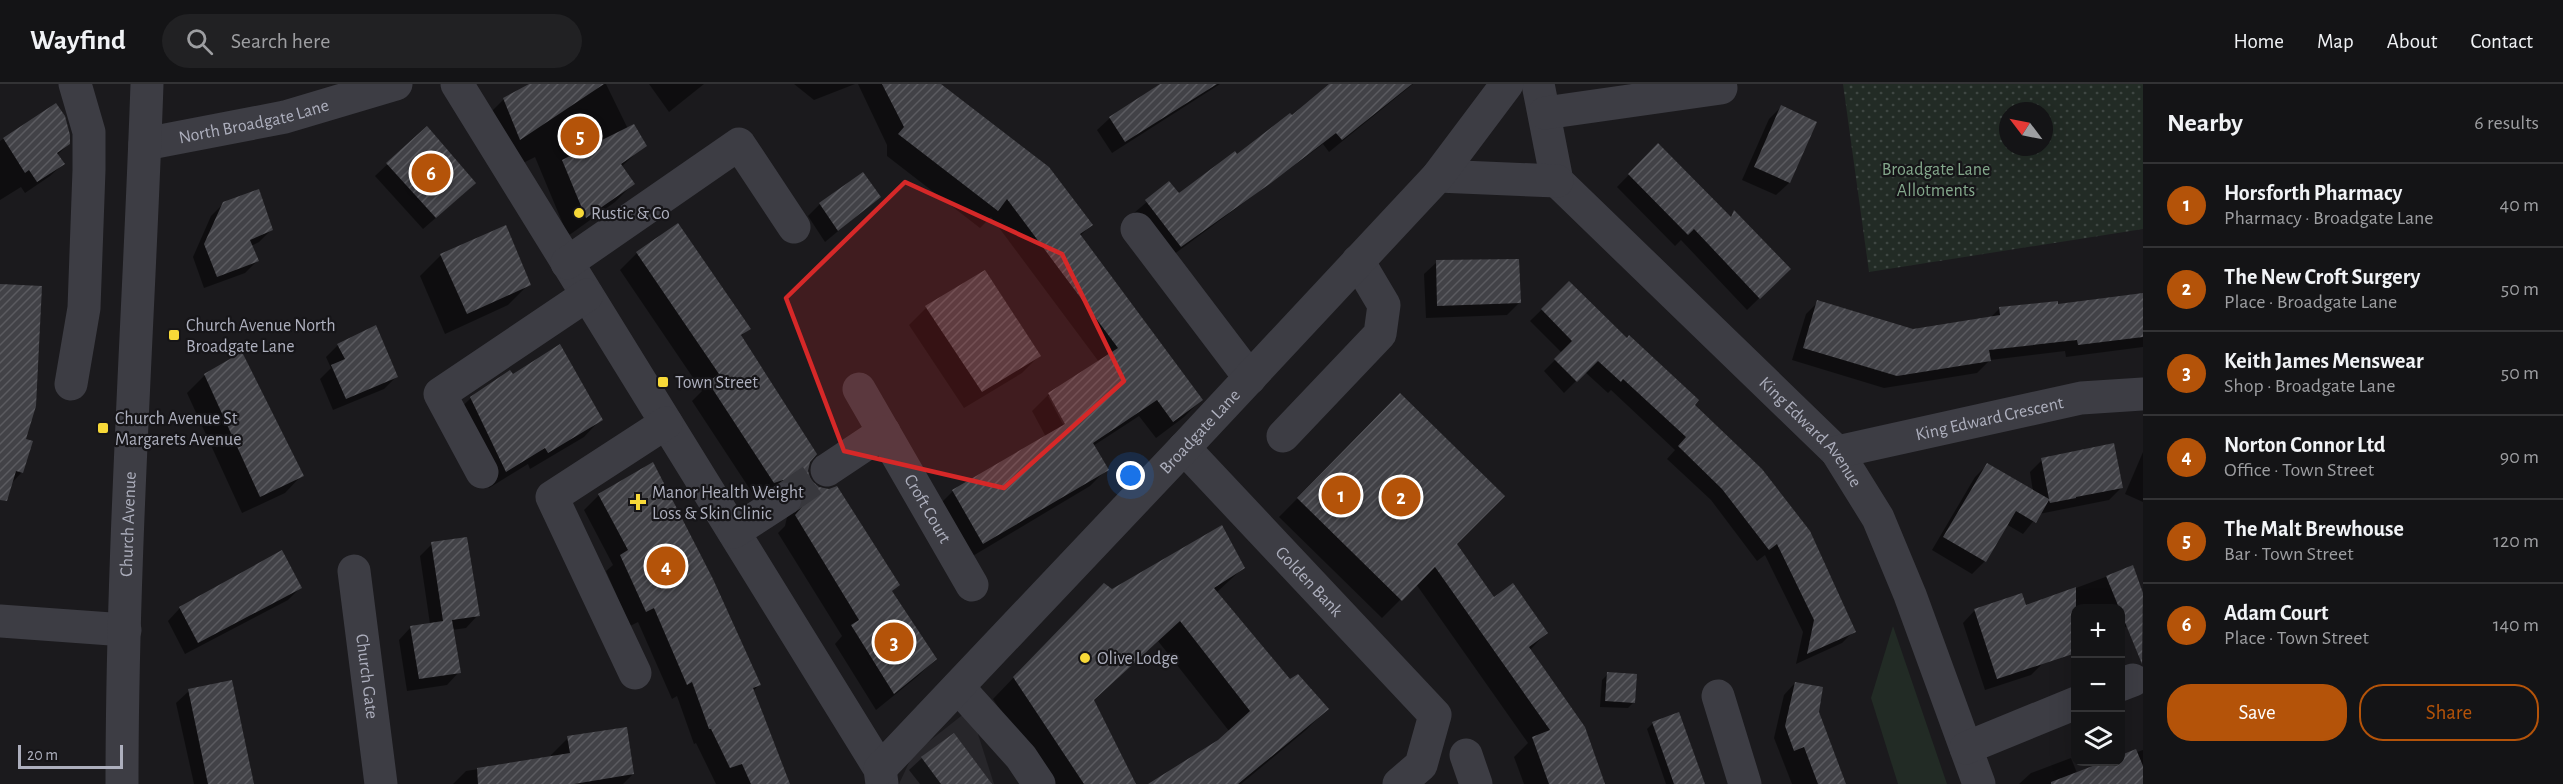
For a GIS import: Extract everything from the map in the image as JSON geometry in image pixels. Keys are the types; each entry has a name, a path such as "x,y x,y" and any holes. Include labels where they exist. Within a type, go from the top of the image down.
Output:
{"street":[{"path":"71,384 84,308 89,170 89,132 75,84"},
{"name":"Church Avenue","path":"122,784 133,376 147,84"},
{"name":"North Broadgate Lane","path":"145,144 285,117 396,84"},
{"path":"457,84 734,532 881,777"},
{"name":"Broadgate Lane","path":"881,777 958,687 1438,176 1508,84"},
{"path":"1438,176 1557,181 1542,99 1721,88"},
{"path":"567,263 739,144 794,227"},
{"name":"King Edward Avenue","path":"1557,181 1837,452 1882,528 1910,595 1979,784"},
{"path":"1137,230 1250,378"},
{"path":"1283,436 1380,334 1384,305 1358,261"},
{"path":"482,472 440,394 587,295"},
{"name":"Croft Court","path":"859,389 972,585"},
{"name":"King Edward Crescent","path":"1837,452 2081,398 2143,394"},
{"path":"635,673 552,497 666,423"},
{"path":"827,470 884,432"},
{"name":"Golden Bank","path":"1184,448 1435,715 1421,765 1399,784"},
{"path":"734,532 785,499"},
{"name":"Church Gate","path":"354,571 381,784"},
{"path":"0,621 125,630"},
{"path":"958,687 1022,758 1039,784"},
{"path":"1718,696 1745,784"},
{"path":"1966,748 2071,705"}],"highlighted area":[{"path":"905,182 1062,254 1124,381 1004,488 844,451 786,298"}],"shaded area":[{"path":"970,709 994,784 899,784 913,754"}],"green space":[{"name":"Broadgate Lane Allotments","path":"1843,84 2143,84 2143,229 1869,272"},
{"path":"1893,626 1947,784 1898,784 1871,698"}],"building":[{"path":"529,84 604,84 520,140 503,98"},
{"path":"882,84 941,84 1049,167 1093,225 1080,234 1203,400 1173,422 1157,400 1093,443 1109,470 983,544 952,490 1065,424 1048,393 1118,348 1007,199 998,211 898,134 904,127"},
{"path":"1160,84 1217,84 1125,142 1109,117"},
{"path":"1329,84 1412,84 1342,140 1336,133 1181,247 1145,200 1169,181 1179,193 1235,151 1237,154 1290,113 1292,115"},
{"path":"56,103 65,116 70,144 57,153 65,164 37,182 29,170 25,173 3,138"},
{"path":"1781,105 1817,122 1790,183 1754,167"},
{"path":"634,124 647,146 621,164 635,184 586,218 562,160"},
{"path":"427,126 476,183 436,218 386,163"},
{"path":"1658,143 1731,217 1734,210 1791,269 1760,299 1694,229 1688,235 1628,174"},
{"path":"863,172 881,197 838,231 819,203"},
{"path":"259,189 273,230 250,240 259,261 217,277 204,244 223,202"},
{"path":"678,223 751,329 741,335 817,454 810,462 808,471 811,480 819,487 829,489 837,486 900,585 892,591 937,659 894,694 851,625 859,620 795,515 802,507 804,499 801,489 793,482 783,480 774,483 708,382 719,374 636,252"},
{"path":"506,225 531,285 467,314 440,254"},
{"path":"1519,259 1521,303 1437,306 1436,260"},
{"path":"985,270 1041,356 982,392 925,306"},
{"path":"1569,281 1627,338 1629,335 1699,400 1695,405 1762,469 1810,531 1856,632 1807,654 1814,620 1777,544 1769,550 1722,489 1678,446 1686,437 1623,379 1621,382 1598,361 1577,382 1554,359 1572,341 1541,309"},
{"path":"0,284 42,286 36,406 26,439 33,441 23,473 16,471 7,501 0,500"},
{"path":"2143,293 2143,337 2078,345 2077,340 1989,350 1991,361 1897,376 1803,348 1817,300 1913,329 2000,315 1999,307 2058,301 2058,304"},
{"path":"376,325 398,377 346,399 331,365 345,359 337,344"},
{"path":"560,344 603,420 548,453 545,448 506,472 470,397 510,370 513,374"},
{"path":"242,352 304,476 260,497 204,374"},
{"path":"1400,393 1505,496 1457,544 1494,597 1513,583 1548,633 1529,647 1585,727 1605,784 1549,784 1532,737 1550,730 1435,567 1402,601 1297,498"},
{"path":"2114,443 2123,488 2050,503 2049,500 2036,523 2016,511 1986,562 1943,537 1987,463 2049,499 2041,458"},
{"path":"653,462 713,579 761,685 753,688 790,784 751,784 742,764 730,768 709,729 692,682 687,685 654,608 646,612 620,555 628,550 598,494"},
{"name":"Olive Lodge","path":"1222,525 1245,568 1214,588 1290,679 1298,674 1329,709 1238,784 1148,784 1218,740 1250,711 1180,621 1094,700 1136,784 1084,784 1013,677 1104,583 1112,589"},
{"path":"467,537 480,616 452,620 461,673 419,679 410,626 443,621 431,542"},
{"path":"282,550 302,588 198,643 179,607"},
{"path":"2133,565 2143,593 2142,664 2125,622 2125,604 2117,604 2106,576"},
{"path":"2076,587 2076,604 2071,604 2071,655 1997,679 1974,609 2022,593 2026,605"},
{"path":"1607,672 1637,674 1635,703 1605,701"},
{"path":"232,680 254,784 208,784 188,689"},
{"path":"1795,682 1823,687 1819,712 1846,784 1818,784 1804,747 1794,751 1785,726"},
{"path":"1679,712 1705,784 1674,784 1652,722"},
{"path":"627,727 634,774 574,784 478,784 477,768 570,753 567,736"},
{"path":"954,733 992,784 941,784 921,757"},
{"path":"2136,749 2143,766 2143,784 2051,784 2051,782 2093,766 2125,766 2125,753"}],"tunnel":[{"path":"785,499 827,470"}],"place":[{"name":"The Malt Brewhouse","path":"580,136"},
{"name":"Adam Court","path":"431,173"},
{"name":"Rustic & Co","path":"579,213"},
{"name":"Church Avenue North Broadgate Lane","path":"174,335"},
{"name":"Town Street","path":"663,382"},
{"name":"Church Avenue St Margarets Avenue","path":"103,428"},
{"name":"Horsforth Pharmacy","path":"1341,495"},
{"name":"The New Croft Surgery","path":"1401,497"},
{"name":"Manor Health Weight Loss & Skin Clinic","path":"638,502"},
{"name":"Norton Connor Ltd","path":"666,566"},
{"name":"Keith James Menswear","path":"894,642"},
{"name":"Olive Lodge","path":"1085,658"}]}
